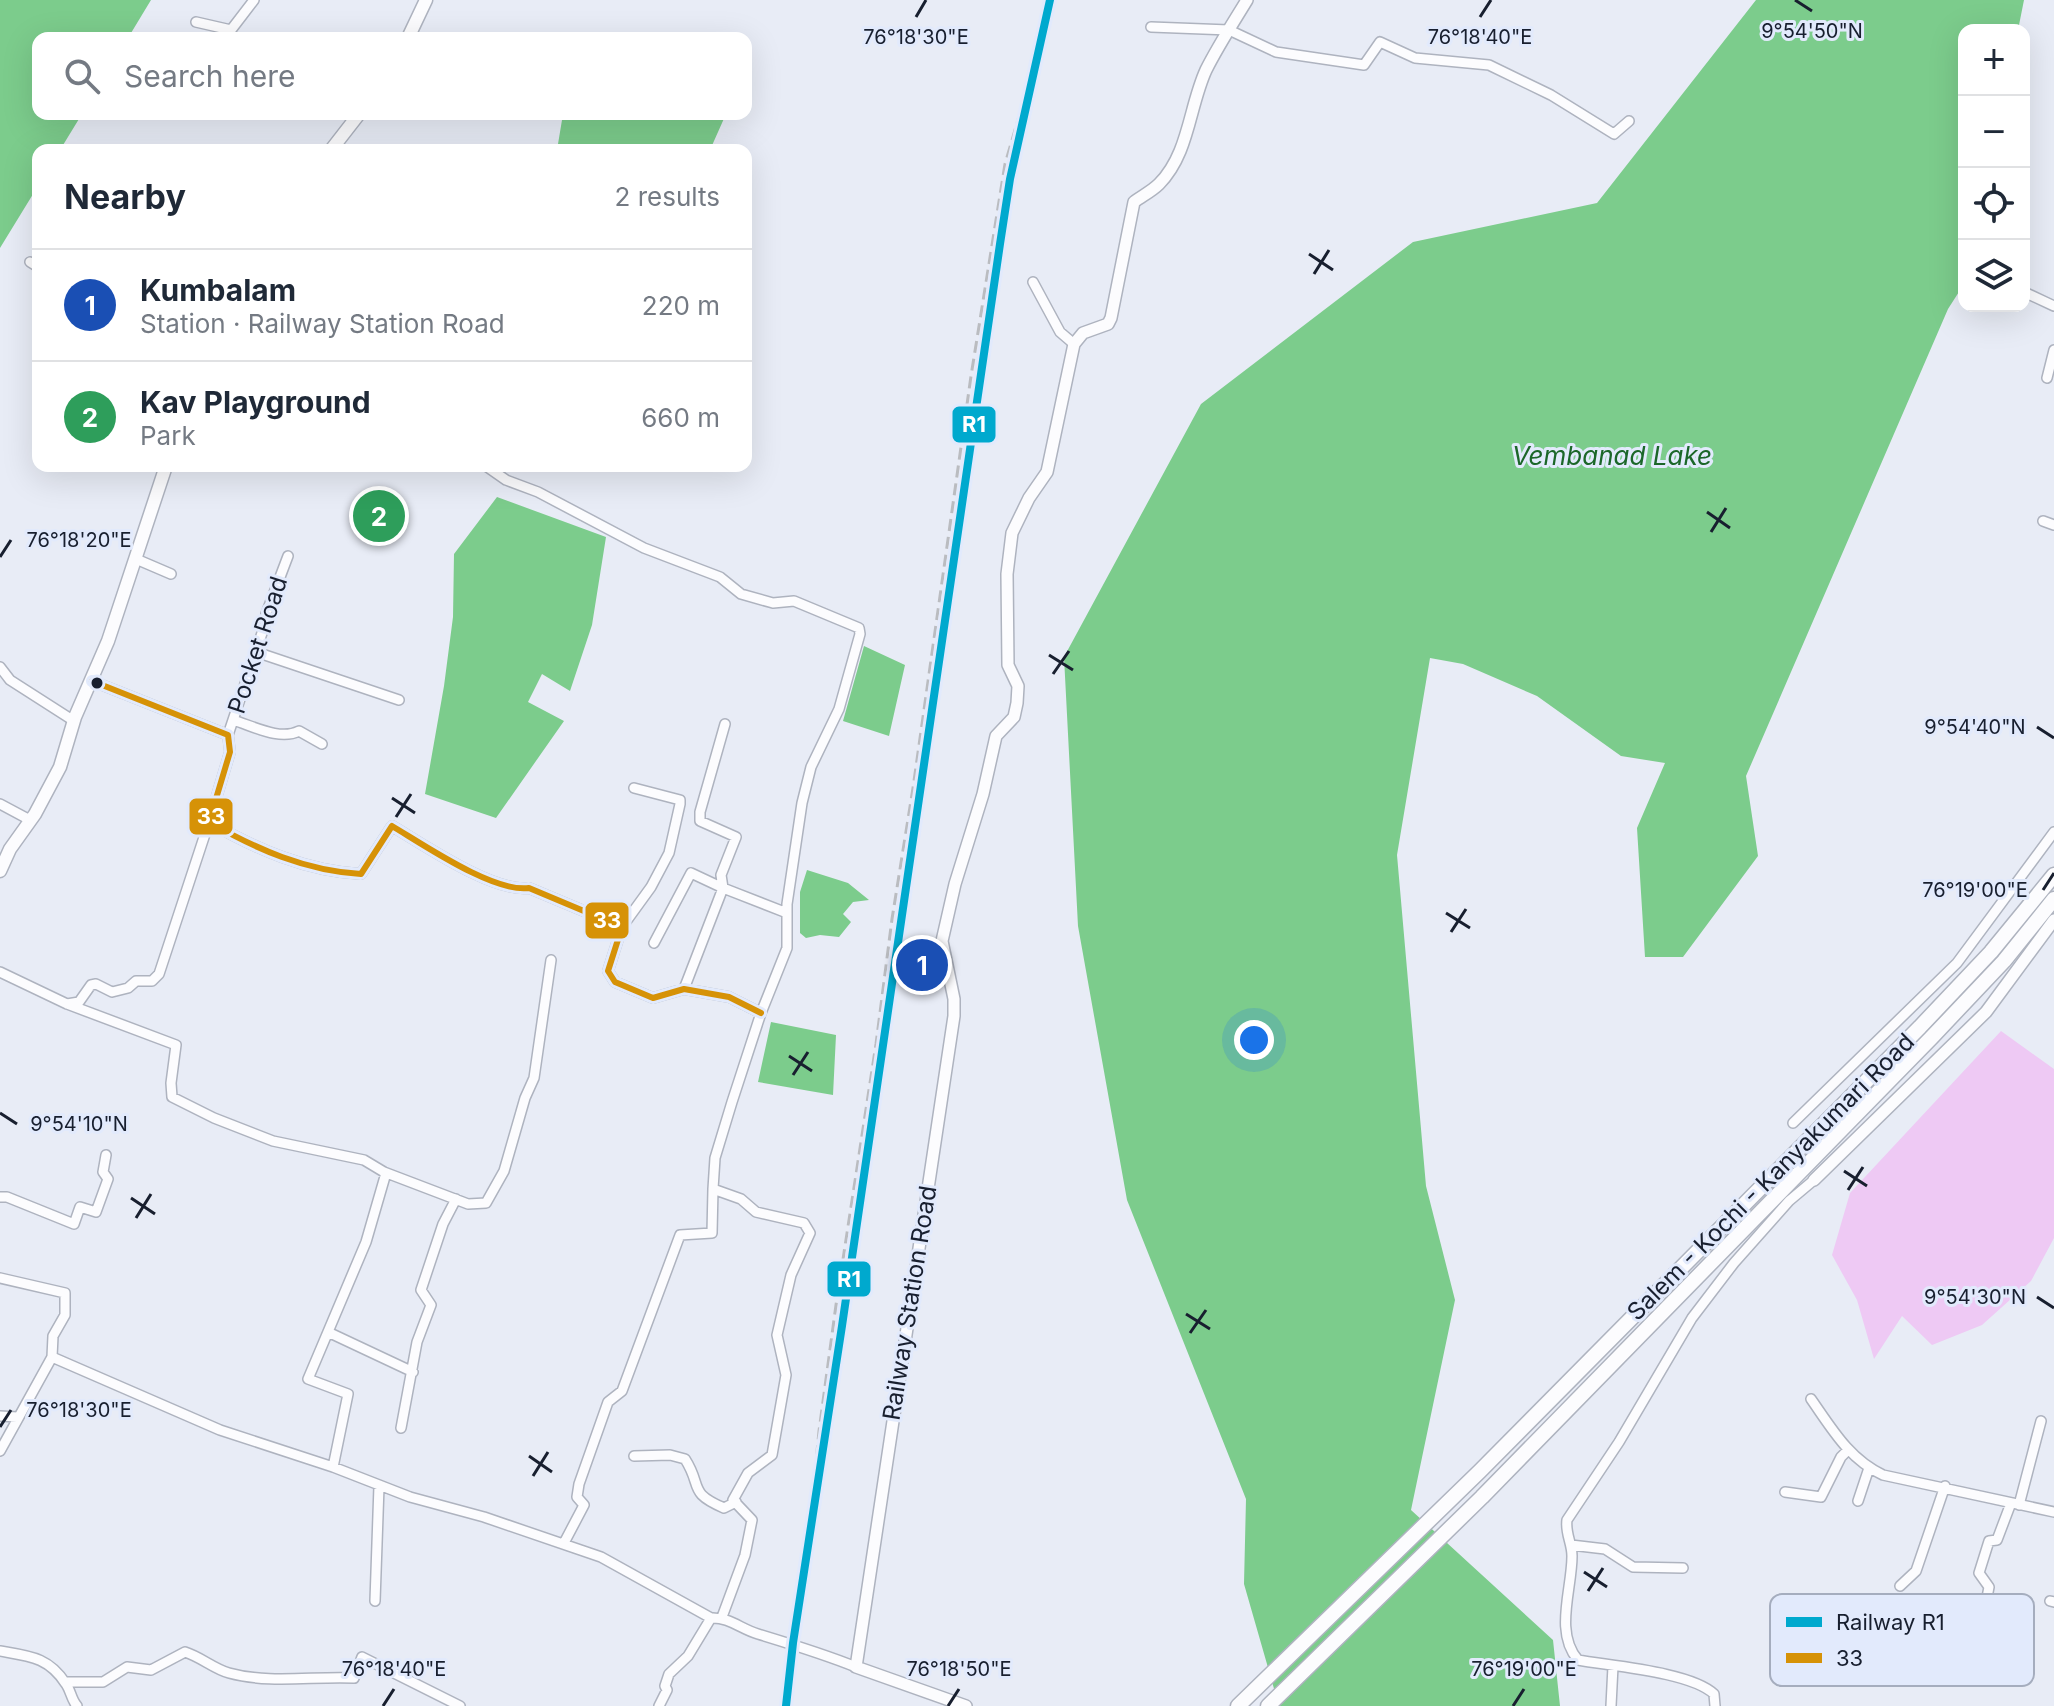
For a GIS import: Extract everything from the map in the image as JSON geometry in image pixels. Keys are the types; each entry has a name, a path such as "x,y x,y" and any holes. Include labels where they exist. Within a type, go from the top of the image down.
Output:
{"highway":[{"name":"Salem - Kochi - Kanyakumari Road","path":"1238,1706 1480,1471 1942,1004 1991,952 2054,875"},
{"name":"Salem - Kochi - Kanyakumari Road","path":"1268,1706 1482,1497 1932,1037 2004,961 2054,899"}],"main road":[{"path":"410,32 421,2"},
{"path":"336,144 354,120"},
{"path":"0,871 60,767 74,721 92,681 136,559 164,472"}],"street":[{"path":"196,22 231,30 254,0"},
{"path":"1033,282 1060,332 1074,344 1083,333 1108,324 1134,202 1158,185 1173,167 1206,72 1247,0"},
{"path":"1151,27 1229,30 1276,52 1364,65 1380,42 1415,58 1489,65 1551,95 1614,134 1629,121"},
{"path":"2030,295 2054,306"},
{"name":"Railway Station Road","path":"856,1667 954,1016 954,999 942,941 996,736 1014,717 1018,686 1008,665 1007,574 1012,533 1029,498 1047,472 1074,344"},
{"path":"2047,378 2054,350"},
{"path":"495,472 644,548 720,577 741,594 773,603 794,601 859,628 860,634 839,709 811,767 802,803 787,913 787,948 761,1013 715,1158 712,1233 680,1235 622,1391 608,1402 579,1484 577,1497 584,1505 564,1543"},
{"path":"2043,521 2054,525"},
{"name":"Pocket Road","path":"67,1004 79,1002 91,985 96,984 112,992 128,988 136,981 152,981 159,974 230,752 228,735 266,614 288,556"},
{"path":"136,559 171,574"},
{"path":"256,652 399,700"},
{"path":"0,667 10,680 74,721"},
{"path":"92,681 228,735"},
{"name":"Pocket Road","path":"233,720 280,734 290,735 299,731 322,744"},
{"path":"684,989 723,888 721,875 736,837 700,821 725,724"},
{"path":"634,788 680,800 680,804 669,853 651,887 622,927 608,971 615,982 653,998 684,989 729,997 761,1013"},
{"path":"0,804 30,820"},
{"path":"209,822 248,845 288,860 361,874 392,826 477,874 517,890 529,888 622,927"},
{"path":"1793,1123 1957,963 2054,832"},
{"path":"654,943 691,873 787,913"},
{"path":"1715,1706 1714,1694 1705,1685 1677,1677 1578,1660 1568,1648 1566,1624 1571,1545 1566,1530 1567,1520 1626,1430 1692,1318 1734,1263 1789,1201 1986,1012 2054,920"},
{"path":"0,972 67,1004 176,1045 172,1097 214,1118 273,1141 364,1160 386,1173 468,1204 486,1203 504,1171 525,1098 534,1078 551,960"},
{"path":"0,1197 74,1224 80,1207 96,1212 108,1179 103,1172 106,1155"},
{"path":"333,1467 348,1394 308,1379 366,1242 386,1173"},
{"path":"713,1189 741,1199 756,1212 804,1223 810,1233 791,1275 777,1335 786,1375 772,1455 748,1473 733,1500 752,1520 745,1555 722,1617"},
{"path":"401,1428 417,1342 431,1305 421,1290 443,1224 456,1199"},
{"path":"0,1278 65,1293 65,1315 53,1336 52,1357 0,1451"},
{"path":"330,1333 413,1372"},
{"path":"52,1357 220,1430 333,1467 379,1486 601,1557 711,1618 722,1617 756,1634 793,1643 966,1706"},
{"path":"1811,1399 1848,1450 1869,1468 1883,1475 2054,1512"},
{"path":"0,1416 17,1417"},
{"path":"1988,1594 1989,1587 1979,1573 1989,1541 1997,1540 2015,1504 2041,1421"},
{"path":"1785,1492 1821,1497 1841,1457 1848,1450"},
{"path":"634,1456 670,1455 685,1459 694,1472 696,1486 703,1498 724,1508 736,1502"},
{"path":"1858,1501 1869,1468"},
{"path":"375,1601 379,1486"},
{"path":"1900,1586 1916,1571 1945,1486"},
{"path":"1571,1545 1605,1549 1633,1567 1683,1568"},
{"path":"659,1706 667,1690 666,1679 688,1656 711,1618"},
{"path":"0,1651 49,1663 65,1682 77,1706"},
{"path":"65,1682 103,1682 127,1667 151,1670 185,1652 226,1673 253,1677 354,1678 362,1657 456,1705"},
{"path":"1611,1706 1613,1666"}],"shaded area":[{"path":"2001,1031 2054,1069 2054,1238 2031,1281 1982,1325 1932,1345 1902,1316 1874,1359 1857,1300 1832,1255 1850,1193"}],"water":[{"path":"0,0 151,0 132,32 32,32 32,120 78,120 64,144 32,144 32,196 0,248"},
{"name":"Vembanad Lake","path":"1756,0 2024,0 2019,24 1958,24 1958,293 1948,309 1746,776 1758,856 1683,957 1645,957 1637,828 1665,763 1621,756 1537,696 1463,664 1430,658 1397,855 1426,1186 1455,1300 1411,1510 1553,1640 1560,1706 1279,1706 1244,1584 1246,1499 1127,1200 1078,926 1064,657 1201,404 1413,242 1597,203"},
{"path":"562,120 723,120 713,144 558,144"},
{"path":"497,497 606,537 592,625 570,691 542,674 528,702 564,721 496,818 425,794 453,617 454,554"},
{"path":"864,646 905,665 889,736 843,721"},
{"path":"807,870 848,883 869,900 853,902 843,914 851,922 839,937 820,935 806,938 800,933 800,892"},
{"path":"771,1022 836,1035 833,1095 758,1082"}],"railway":[{"path":"808,1547 819,1431 836,1305 971,376 1005,164 1033,69"}],"rail line":[{"name":"R1","path":"786,1706 1010,179 1050,0"}],"transit line":[{"name":"33","path":"92,681 228,735 230,752 209,822 245,841 301,863 361,874 392,826 479,876 514,888 529,888 622,927 608,971 615,982 653,998 684,989 729,997 761,1013"}],"place":[{"name":"Kav Playground","path":"379,516"},
{"name":"Kumbalam","path":"922,965"}]}
